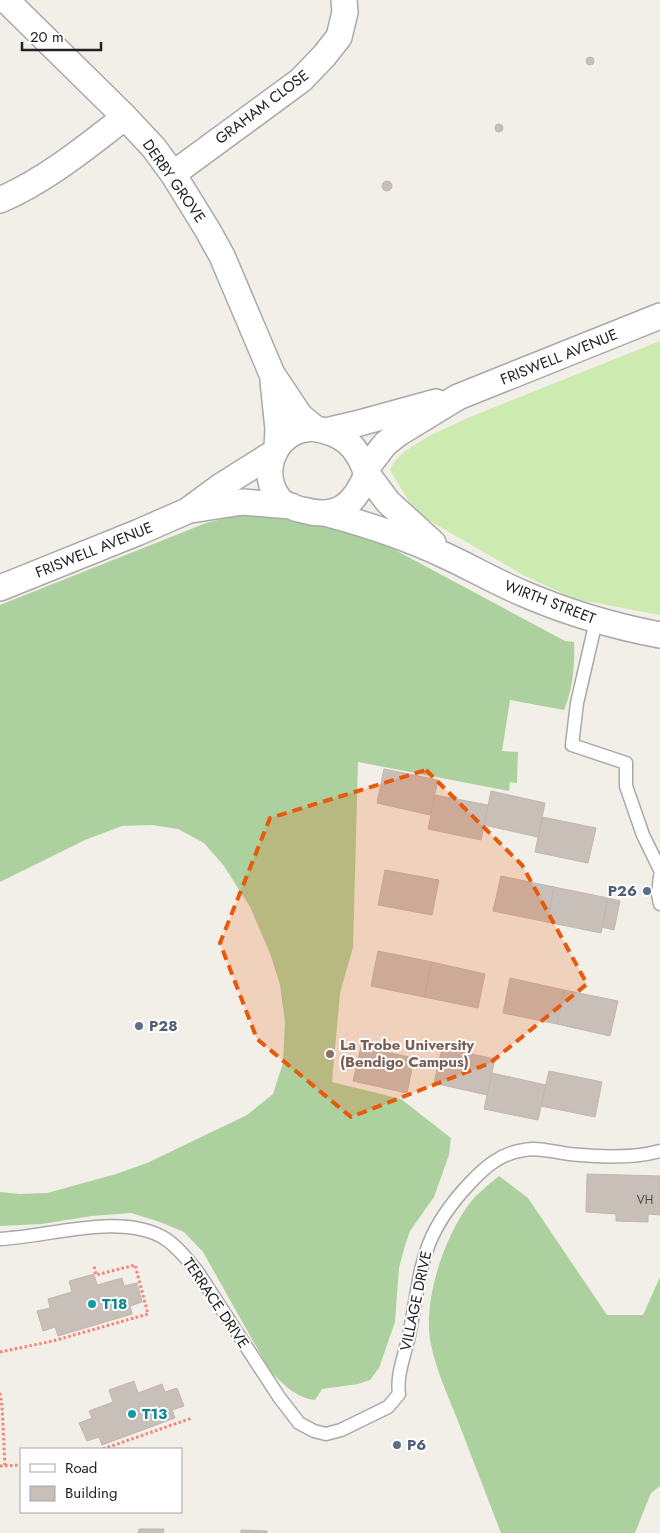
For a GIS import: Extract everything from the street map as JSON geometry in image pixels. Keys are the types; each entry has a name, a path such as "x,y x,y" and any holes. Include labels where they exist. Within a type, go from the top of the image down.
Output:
{"street":[{"name":"DERBY GROVE","path":"6,0 154,148 173,174 222,256 272,374 300,416 321,430"},
{"name":"GRAHAM CLOSE","path":"173,174 301,80 324,56 338,37 344,12 344,0"},
{"path":"0,200 23,190 53,171 125,117"},
{"name":"FRISWELL AVENUE","path":"366,472 384,444 458,397 660,316"},
{"name":"DERBY GROVE","path":"272,374 278,429 276,450"},
{"name":"FRISWELL AVENUE","path":"321,430 356,424 420,405 458,397"},
{"path":"299,430 321,430 339,435 352,445 366,472 361,488 353,501 341,509 328,514 314,514 291,506 280,500 272,487 270,474 271,460 276,450 286,437 299,430"},
{"name":"FRISWELL AVENUE","path":"0,588 186,511 276,450"},
{"name":"WIRTH STREET","path":"366,472 388,502 445,555"},
{"name":"FRISWELL AVENUE","path":"186,511 242,502 291,506"},
{"name":"WIRTH STREET","path":"328,514 387,530 445,555 521,593 596,621 660,635"}],"lane":[{"path":"596,621 577,703 572,745 626,763 626,786 643,835 660,870"},
{"path":"660,876 658,894 660,904"},
{"name":"VILLAGE DRIVE","path":"341,1430 388,1407 399,1394 397,1383 408,1337 419,1272 428,1243 448,1208 483,1170 498,1159 524,1150 535,1149 605,1156 650,1154 660,1151"},
{"name":"TERRACE DRIVE","path":"0,1239 116,1226 132,1227 151,1232 166,1239 182,1253 197,1271 279,1397 299,1423 314,1431 326,1434 341,1430"}],"path":[{"path":"0,1352 53,1341 148,1314 135,1265 96,1275 94,1266"},
{"path":"0,1393 2,1406 2,1466 20,1465"},
{"path":"106,1448 192,1418"}],"highlighted area":[{"path":"426,770 522,865 587,984 490,1063 351,1117 257,1039 220,943 270,818"}],"green space":[{"path":"660,341 660,615 575,599 525,576 416,513 390,470 394,462 405,451 429,436 470,417"},
{"path":"234,516 286,517 342,530 384,544 565,641 574,642 573,677 570,694 564,710 510,700 502,751 518,752 517,783 510,782 509,791 358,762 353,947 340,993 332,1082 401,1099 451,1138 449,1155 434,1197 410,1231 404,1249 399,1268 395,1322 379,1368 370,1380 358,1384 322,1389 315,1400 296,1393 270,1371 203,1252 184,1232 131,1213 92,1216 42,1224 0,1226 0,1192 20,1194 47,1193 116,1174 147,1163 247,1115 273,1094 283,1063 285,1022 280,985 270,953 250,907 224,866 204,843 178,829 152,825 122,826 85,840 0,882 0,605 206,523"},
{"path":"499,1176 528,1198 607,1315 643,1315 660,1277 660,1486 651,1493 635,1533 501,1533 445,1388 430,1340 430,1307 437,1271 450,1236 467,1207 478,1194"}],"building":[{"path":"590,57 594,61 590,65 586,61"},
{"path":"499,124 503,128 499,132 495,128"},
{"path":"385,181 389,181 392,186 389,191 385,191 382,188 382,184"},
{"path":"384,769 438,780 430,815 377,803"},
{"path":"491,791 545,803 538,837 484,825"},
{"path":"435,795 488,805 481,840 428,829"},
{"path":"542,817 596,828 588,863 535,852"},
{"path":"385,870 439,880 432,915 378,905"},
{"path":"501,876 554,887 547,922 493,911"},
{"path":"554,887 608,898 601,933 547,922"},
{"path":"608,898 620,901 614,930 602,927"},
{"path":"378,951 432,962 424,997 371,986"},
{"path":"432,962 485,974 478,1008 424,997"},
{"path":"510,978 564,990 557,1024 503,1013"},
{"path":"564,990 618,1001 610,1036 557,1024"},
{"path":"361,1047 414,1058 407,1093 353,1081"},
{"path":"442,1048 495,1059 487,1095 434,1083"},
{"path":"549,1071 602,1082 595,1117 541,1106"},
{"path":"492,1073 546,1085 538,1120 484,1109"},
{"path":"587,1174 660,1176 660,1215 648,1214 648,1222 616,1221 616,1214 586,1212"},
{"name":"T18","path":"94,1274 97,1285 122,1278 124,1286 137,1283 142,1302 130,1306 132,1314 58,1336 55,1327 43,1331 37,1311 50,1308 48,1299 72,1292 69,1281"},
{"name":"T13","path":"134,1381 138,1393 162,1384 165,1392 177,1388 184,1406 172,1410 175,1418 102,1445 99,1437 87,1441 79,1423 92,1418 89,1411 113,1402 109,1390"},
{"path":"139,1529 164,1529 163,1533 138,1533"},
{"path":"241,1530 267,1531 267,1533 241,1533"}],"place":[{"name":"P26","path":"647,891"},
{"name":"P28","path":"139,1026"},
{"name":"La Trobe University (Bendigo Campus)","path":"330,1054"},
{"name":"T18","path":"92,1304"},
{"name":"T13","path":"132,1414"},
{"name":"P6","path":"397,1445"}]}
